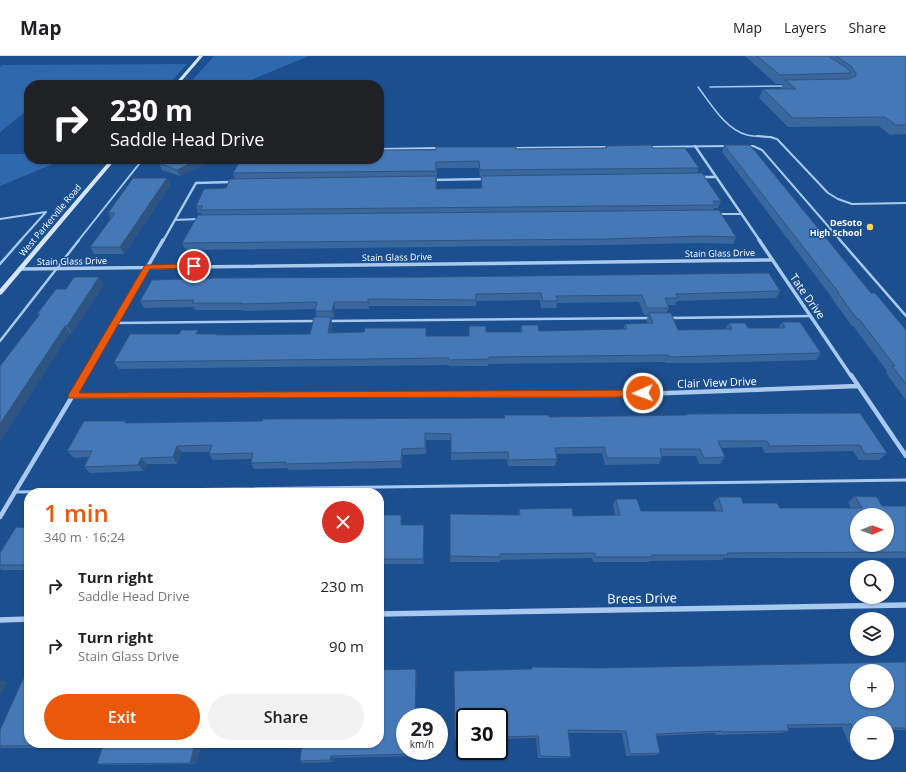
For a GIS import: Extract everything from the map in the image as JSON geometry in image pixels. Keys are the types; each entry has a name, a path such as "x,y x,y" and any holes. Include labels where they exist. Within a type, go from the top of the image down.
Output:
{"main road":[{"path":"180,80 201,56"},
{"name":"West Parkerville Road","path":"0,293 110,164"}],"street":[{"name":"Tate Drive","path":"695,146 906,456"},
{"path":"700,177 716,177"},
{"path":"428,180 492,179"},
{"path":"0,517 116,323 196,183 236,182"},
{"name":"Stain Glass Drive","path":"21,269 772,260"},
{"name":"Clair View Drive","path":"72,396 612,394 858,386"},
{"name":"Brees Drive","path":"384,614 906,605"},
{"path":"0,620 24,619"}],"lane":[{"path":"710,87 788,86"},
{"path":"698,87 733,129 746,135 773,137 777,139 832,196 852,204 906,203"},
{"path":"647,147 731,146"},
{"path":"746,146 753,146 762,150 906,316"},
{"path":"513,148 616,147"},
{"path":"384,149 442,148"},
{"path":"0,341 139,164"},
{"path":"0,219 46,212 0,264"},
{"path":"710,214 742,214"},
{"path":"175,220 199,220"},
{"path":"667,318 811,316"},
{"path":"116,323 651,318"},
{"path":"311,488 906,480"},
{"path":"14,492 24,492"}],"shaded area":[{"path":"214,56 309,56 251,80 192,80"},
{"path":"187,64 173,80 24,80 24,113 0,132 0,67 3,65"},
{"path":"0,154 24,154 24,164 53,164 0,186"}],"building":[{"path":"757,56 828,56 848,69 851,73 780,75"},
{"path":"836,56 906,56 906,125 896,125 885,117 793,118 763,89 796,89 785,80 849,79 856,76 856,73 851,66"},
{"path":"651,145 653,148 685,148 699,168 480,170 479,161 436,162 436,171 233,173 238,164 384,164 384,150 436,150 436,147 516,147 516,149 607,148 606,146"},
{"path":"724,145 750,145 871,293 875,293 906,330 906,384 892,366 895,366 859,319 857,319 839,293"},
{"path":"162,164 189,164 177,170"},
{"path":"702,173 721,201 713,201 715,205 200,210 203,206 196,206 204,189 226,188 230,179 436,176 436,189 482,188 481,176"},
{"path":"133,178 167,178 120,247 90,247 115,213 108,213"},
{"path":"719,210 736,237 704,236 606,239 182,243 198,215"},
{"path":"769,273 780,291 676,294 678,298 665,298 669,308 647,308 642,295 556,296 558,301 543,301 541,293 476,294 476,300 368,299 368,302 334,302 332,311 315,311 317,302 241,304 242,303 192,303 194,300 140,301 152,280 215,278"},
{"path":"74,277 99,277 0,424 0,366 40,314 37,314 56,289 66,289"},
{"path":"649,313 671,313 678,330 732,329 729,323 745,323 748,328 785,328 782,322 800,322 821,353 669,357 668,355 489,357 489,359 449,360 449,358 114,362 130,334 179,334 181,330 198,330 196,334 310,334 314,317 331,317 328,333 364,332 365,328 426,328 426,336 469,336 469,326 486,326 486,332 522,332 521,325 538,325 539,331 627,329 625,324 653,323"},
{"path":"860,413 887,453 865,454 860,445 770,446 767,441 718,441 725,457 704,458 700,449 660,449 662,458 607,458 604,447 555,448 557,459 509,460 508,452 451,453 451,434 425,433 425,448 402,449 401,461 285,464 286,462 251,463 253,453 209,454 212,445 177,446 173,457 141,458 138,465 84,467 92,451 67,451 84,421 126,421 125,423 262,421 263,419 505,418 504,415 549,415 549,417 687,414"},
{"path":"855,496 877,497 882,506 906,506 906,552 727,553 728,555 652,555 652,557 595,557 595,553 500,554 500,557 450,556 450,514 520,515 519,509 572,508 573,516 620,515 616,499 637,499 641,511 723,511 718,497 741,497 743,503 777,503 780,508 850,508 850,552 894,552 894,508 862,508"},
{"path":"384,515 401,515 401,525 424,525 423,559 384,559"},
{"path":"16,527 24,528 24,565 0,565 0,553"},
{"path":"906,662 906,728 894,728 894,716 850,716 850,724 787,725 789,731 722,731 656,734 660,753 630,754 626,731 568,730 571,757 540,756 538,736 508,737 508,708 456,708 455,738 454,671 532,669 532,667 599,668"},
{"path":"416,669 415,708 396,708 396,754 331,756 330,760 300,761 301,748 384,748 384,670"},
{"path":"24,679 24,746 0,746 0,730"},
{"path":"102,748 194,748 190,763 97,764"}],"place":[{"name":"DeSoto High School","path":"870,227"}],"route":[{"path":"194,266 148,267 72,396 597,395 643,393"}]}
